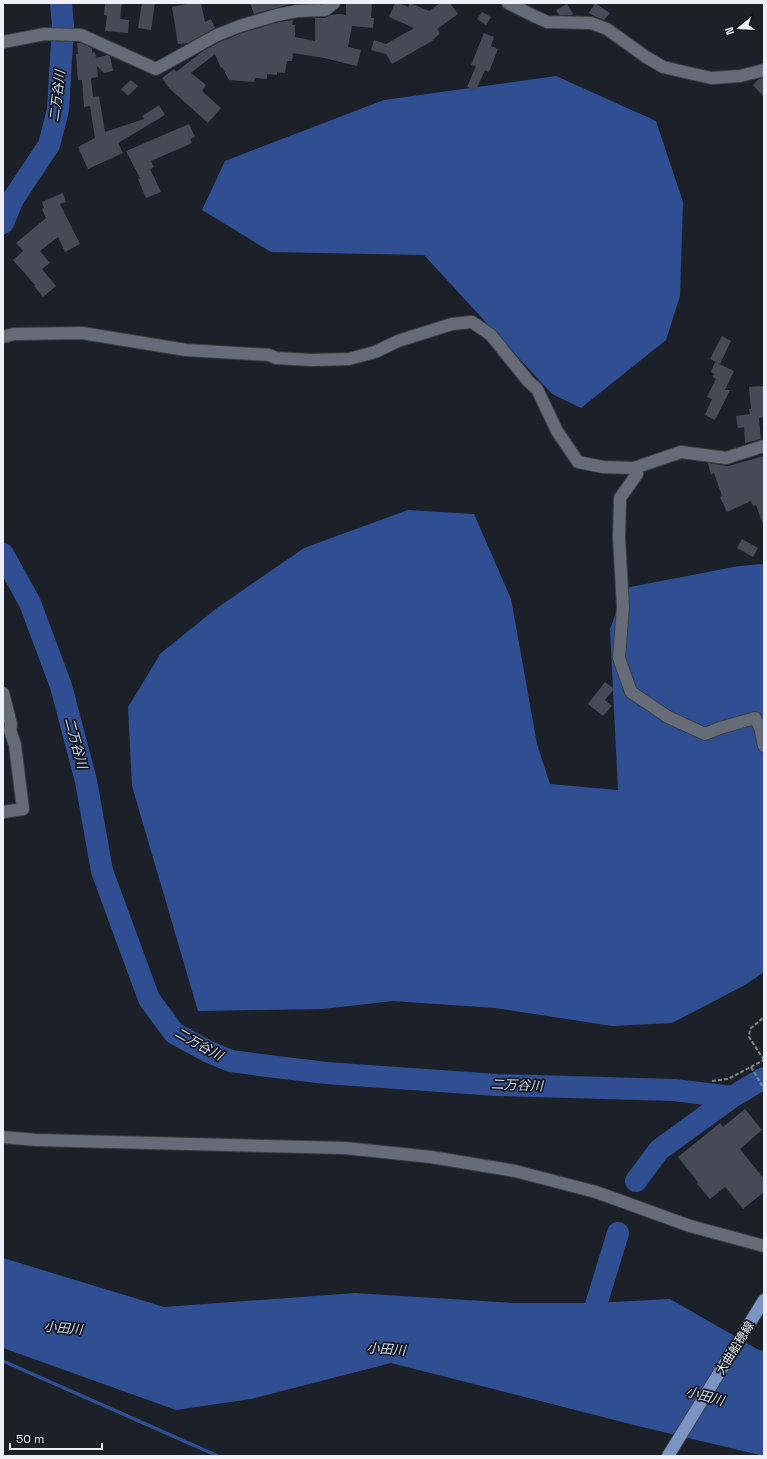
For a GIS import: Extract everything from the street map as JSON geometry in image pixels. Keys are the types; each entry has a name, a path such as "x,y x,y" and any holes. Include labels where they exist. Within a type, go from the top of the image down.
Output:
{"main road":[{"name":"大曲船穂線","path":"668,1456 764,1300"}],"street":[{"path":"3,42 45,34 81,35 156,69 217,35 240,26 297,11 325,10 334,3"},
{"path":"508,3 547,22 592,23 607,29 646,57 663,67 711,78 740,76 764,70"},
{"path":"3,337 14,334 82,333 186,350 269,355 276,358 311,360 349,359 375,352 398,341 452,324 472,322 491,335 537,389 557,431 578,462 603,467 634,468 681,452 726,458 764,446"},
{"path":"634,468 637,474 620,498 619,522 623,607 618,658 631,692 668,717 705,734 755,718 760,727 764,746"},
{"path":"3,693 11,724 10,730 15,745 22,809 3,812"},
{"path":"3,1136 44,1140 345,1148 431,1157 515,1171 588,1190 690,1226 764,1246"}],"path":[{"path":"712,1081 728,1079 764,1060 749,1037 750,1030 764,1017"},
{"path":"751,1067 764,1088"}],"shaded area":[{"path":"556,76 656,121 683,202 680,296 666,340 581,408 552,394 424,255 271,252 202,210 225,161 384,100"},
{"path":"408,510 474,514 511,599 537,744 550,784 618,790 610,629 625,588 739,566 764,564 764,972 745,985 672,1023 612,1026 495,1008 393,1001 322,1009 198,1011 132,786 128,707 161,653 217,608 304,548"},
{"path":"3,1258 164,1307 355,1293 512,1303 594,1303 670,1299 759,1350 764,1351 764,1456 638,1426 391,1363 251,1399 176,1410 3,1348"}],"building":[{"path":"105,3 122,3 120,19 129,20 128,33 105,31 107,16 104,15"},
{"path":"142,3 155,3 151,30 138,28"},
{"path":"191,3 201,3 205,22 211,19 215,28 188,43 178,44 172,7"},
{"path":"250,3 294,3 254,14"},
{"path":"346,3 372,3 371,18 374,18 373,28 352,26 348,47 361,50 357,66 324,58 293,53 292,61 287,61 285,73 277,72 277,75 267,74 267,79 255,78 254,82 229,80 222,67 221,68 215,54 191,73 206,85 202,91 221,108 208,123 169,88 162,78 174,69 176,72 203,51 220,42 242,33 279,22 293,20 292,25 295,25 295,37 315,41 315,18 325,18 331,15 339,14 346,15"},
{"path":"395,3 408,7 410,3 429,11 440,3 450,3 458,14 437,29 440,33 432,41 392,64 386,54 371,50 374,40 386,44 414,28 389,17"},
{"path":"595,3 610,13 604,20 589,13"},
{"path":"567,4 573,14 559,15 556,10"},
{"path":"482,12 491,17 486,25 477,19"},
{"path":"484,33 494,37 491,46 498,49 489,72 485,70 476,90 467,87 476,66 471,65"},
{"path":"77,43 81,43 92,48 92,53 95,52 96,58 107,55 110,56 113,71 104,73 97,66 98,77 91,78 93,97 99,96 105,132 144,119 142,116 159,105 165,115 118,143 123,153 88,169 78,147 95,138 90,106 84,107 82,80 78,80 76,54 78,54"},
{"path":"764,78 764,97 753,85 759,79"},
{"path":"131,80 138,86 128,96 121,89"},
{"path":"189,124 195,137 190,139 192,143 151,161 154,167 150,169 161,192 146,198 138,179 140,178 126,151"},
{"path":"63,193 66,202 60,204 80,244 65,252 58,237 40,251 50,263 42,269 56,286 43,297 34,286 35,285 13,260 23,251 16,243 46,218 42,209 44,208 42,202"},
{"path":"722,336 731,341 720,364 710,359"},
{"path":"715,362 734,371 725,390 730,390 715,420 705,415 712,399 707,397 716,379 713,377 714,374 711,372"},
{"path":"764,386 764,417 759,418 761,439 745,443 744,427 738,428 736,416 750,414 749,387"},
{"path":"764,456 764,522 762,522 756,505 753,506 751,501 727,512 720,497 722,496 714,473 711,475 708,463 728,466"},
{"path":"742,539 758,548 753,557 737,548"},
{"path":"605,682 614,689 605,700 612,706 603,716 588,704"},
{"path":"745,1109 762,1130 740,1149 764,1179 764,1192 743,1209 725,1187 710,1199 697,1184 698,1182 678,1157 720,1123 723,1127"}],"waterway":[{"name":"二万谷川","path":"3,223 13,199 49,145 58,110 63,26 61,3"},
{"name":"二万谷川","path":"3,554 30,603 61,686 86,781 102,871 149,999 174,1033 209,1052 231,1061 326,1073 497,1085 674,1090 732,1097"},
{"name":"二万谷川","path":"636,1181 659,1150 732,1097 764,1078"},
{"name":"二万谷川","path":"588,1331 618,1233"},
{"path":"3,1361 218,1456"}],"water label":[{"name":"小田川","path":"63,1328"},
{"name":"小田川","path":"386,1349"},
{"name":"小田川","path":"705,1396"}]}
